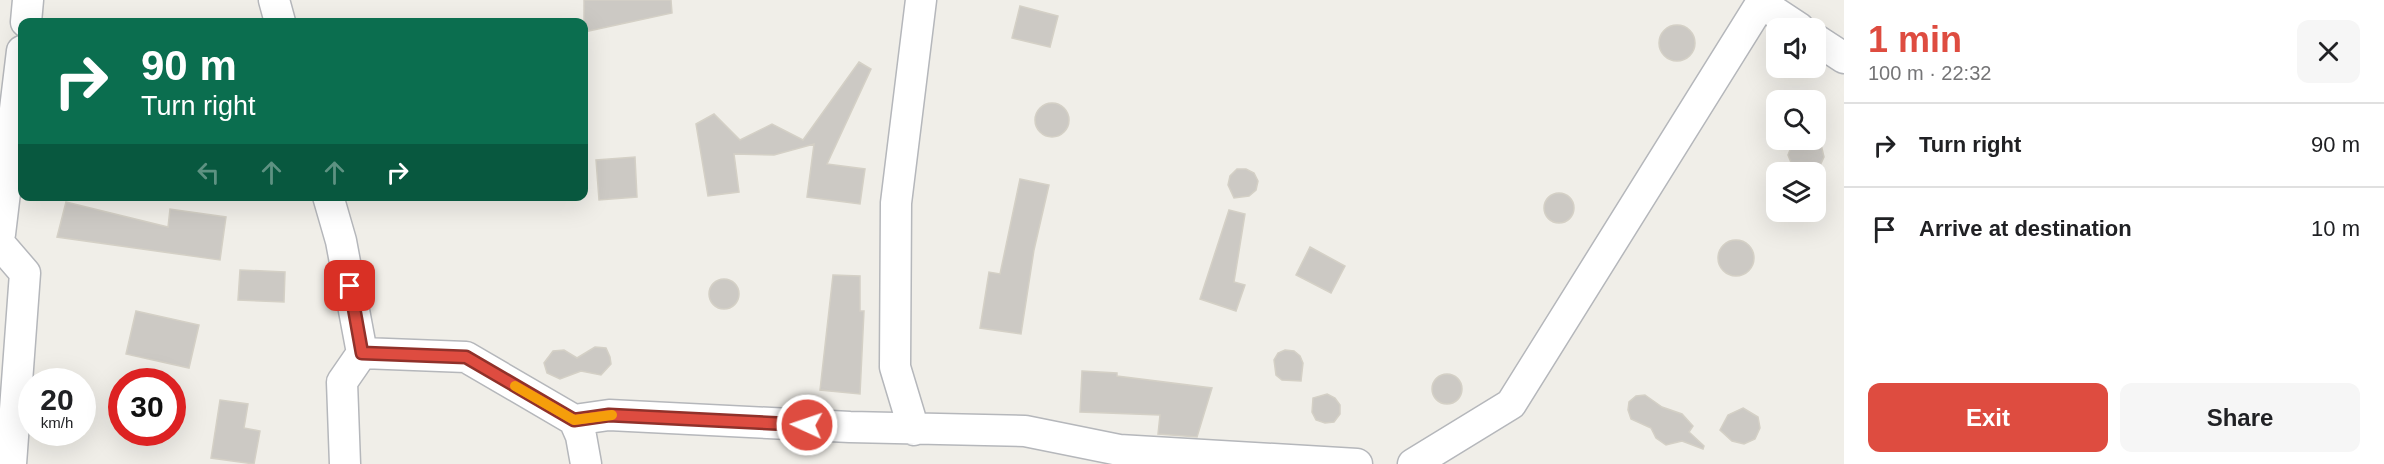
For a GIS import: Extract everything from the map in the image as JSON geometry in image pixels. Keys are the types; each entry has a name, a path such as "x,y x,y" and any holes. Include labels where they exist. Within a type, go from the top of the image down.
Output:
{"street":[{"path":"26,18 28,0"},
{"path":"274,0 278,18"},
{"path":"914,430 895,367 896,203 921,0"},
{"path":"1413,464 1511,404 1762,2 1785,18"},
{"path":"1826,46 1844,58"},
{"path":"0,234 18,84"},
{"path":"329,201 341,241 362,353 342,382 345,464"},
{"path":"0,244 25,273 12,464"},
{"path":"362,353 466,357 574,420 581,436 586,464"},
{"path":"574,420 609,415 914,430 1025,431 1119,450 1357,464"}],"building":[{"path":"584,0 671,0 672,13 588,31 588,18 584,18"},
{"path":"1020,6 1058,16 1050,47 1012,38"},
{"path":"1677,25 1690,30 1695,43 1690,56 1677,61 1664,56 1659,43 1664,30"},
{"path":"859,62 871,69 827,164 865,169 860,204 807,197 814,144 774,155 734,154 739,192 708,196 696,124 714,114 740,140 772,124 803,140"},
{"path":"1052,103 1064,108 1069,120 1064,132 1052,137 1040,132 1035,120 1040,108"},
{"path":"1790,150 1822,150 1824,157 1822,162 1791,162 1788,155"},
{"path":"635,157 637,197 599,200 596,160"},
{"path":"1237,169 1246,169 1254,173 1258,181 1256,190 1249,196 1234,198 1228,185 1230,176"},
{"path":"1020,179 1049,185 1034,250 1021,334 980,328 989,272 1000,274"},
{"path":"1559,193 1565,194 1573,202 1573,214 1565,222 1559,223 1553,222 1545,214 1544,208 1545,202 1553,194"},
{"path":"66,202 168,227 170,209 226,217 220,260 57,237"},
{"path":"1229,210 1245,214 1234,282 1245,285 1236,311 1200,299"},
{"path":"1736,240 1749,245 1754,258 1749,271 1736,276 1723,271 1718,258 1723,245"},
{"path":"1310,247 1345,266 1331,293 1296,275"},
{"path":"240,270 285,272 284,302 238,300"},
{"path":"833,275 860,276 860,311 864,311 860,394 820,390"},
{"path":"724,279 735,283 739,294 735,305 724,309 713,305 709,294 713,283"},
{"path":"136,311 199,325 189,368 126,354"},
{"path":"595,347 606,348 610,357 611,364 601,375 581,371 560,379 547,373 544,363 553,351 564,350 577,358"},
{"path":"1285,350 1294,351 1300,356 1303,363 1301,381 1282,380 1276,375 1274,360 1278,353"},
{"path":"1082,371 1117,373 1117,376 1212,388 1197,437 1158,434 1160,415 1080,412"},
{"path":"1447,374 1458,378 1462,389 1458,400 1447,404 1436,400 1432,389 1436,378"},
{"path":"1327,394 1335,398 1340,405 1340,414 1334,422 1325,423 1316,420 1312,412 1313,398"},
{"path":"1645,395 1662,407 1682,414 1693,426 1689,432 1704,446 1703,449 1682,441 1666,445 1656,438 1651,428 1631,419 1628,410 1629,402 1636,396"},
{"path":"220,400 248,404 244,428 260,431 254,464 211,458"},
{"path":"1743,408 1758,417 1760,428 1755,439 1744,444 1732,441 1720,430 1728,415"}],"slow traffic":[{"path":"515,386 574,420 612,415"}],"route":[{"path":"350,286 362,353 466,357 574,420 609,415 807,425"}]}
